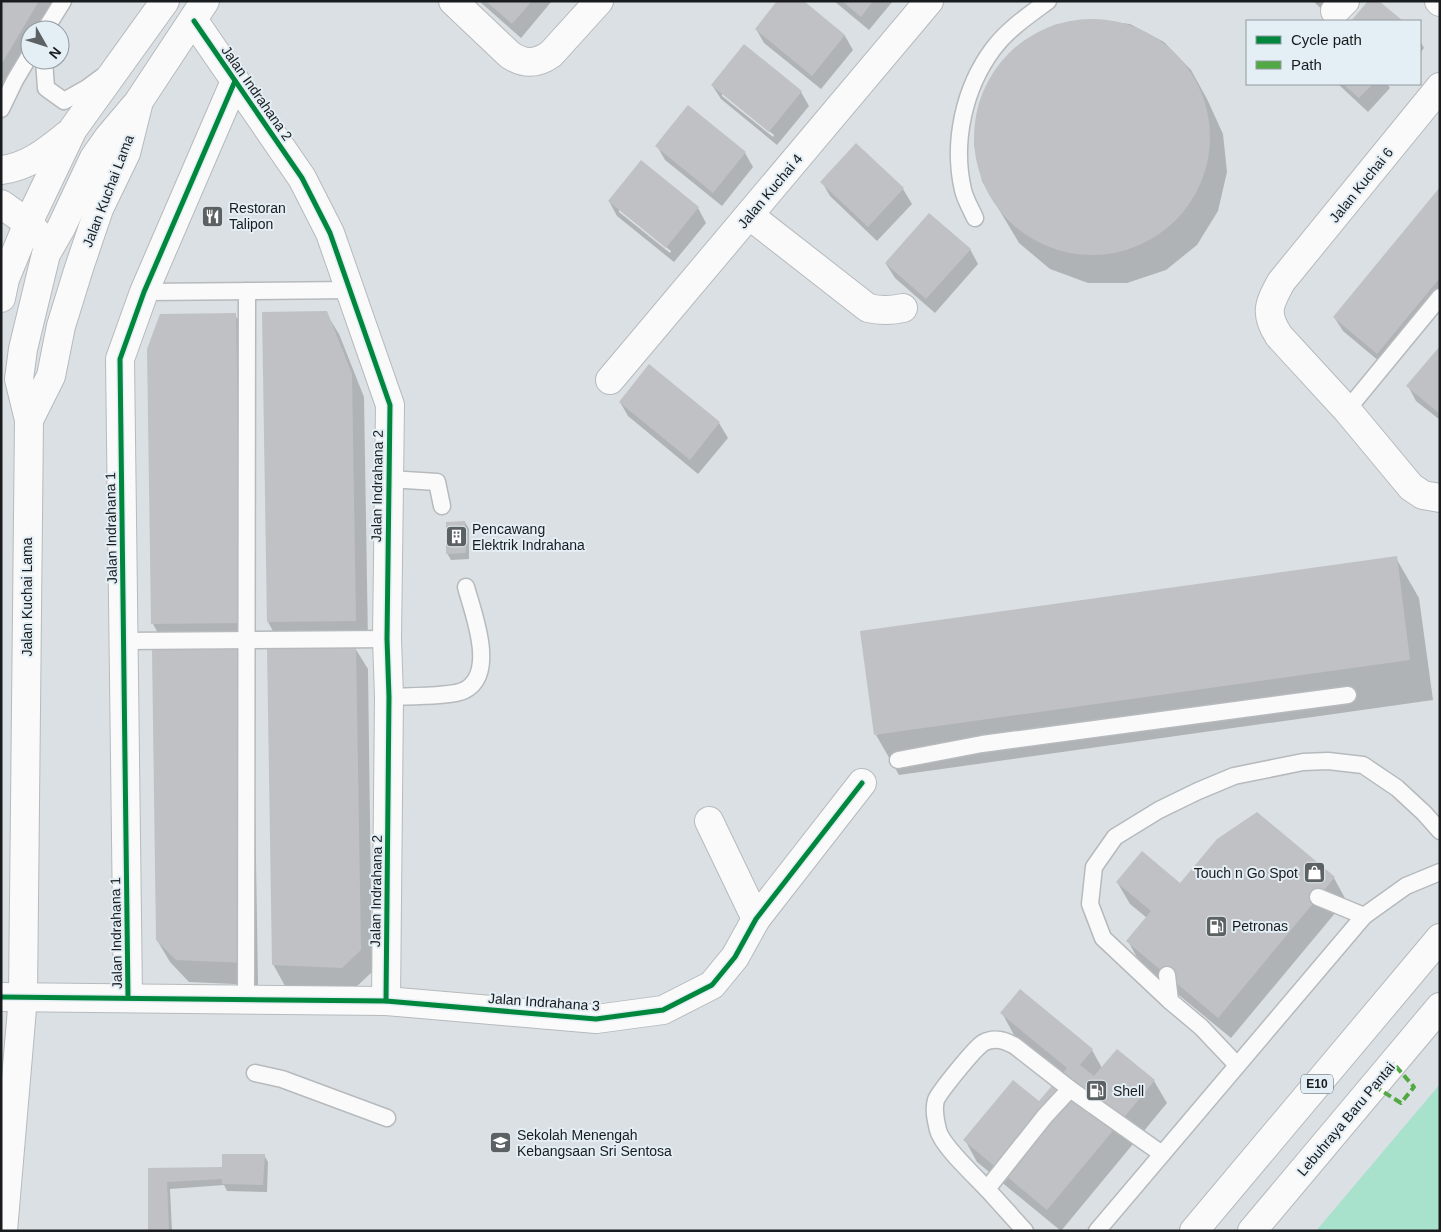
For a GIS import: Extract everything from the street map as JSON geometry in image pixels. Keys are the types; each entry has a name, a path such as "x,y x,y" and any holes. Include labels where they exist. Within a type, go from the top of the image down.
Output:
{"main road":[{"path":"1,298 7,254 28,224 73,129 165,1"},
{"path":"453,1 510,55 520,61 531,63 542,60 551,54 599,1"},
{"name":"Jalan Kuchai 4","path":"610,380 929,1"},
{"name":"Jalan Indrahana 2","path":"200,11 235,81 302,178 330,234 390,405 386,1001"},
{"name":"Jalan Kuchai Lama","path":"3,1231 29,420 50,376 61,326 79,268 99,209 126,153 139,101 200,11"},
{"name":"Jalan Indrahana 1","path":"128,998 120,359 144,292 235,81"},
{"name":"Jalan Kuchai 6","path":"1440,87 1281,282 1272,298 1268,312 1279,336 1347,410 1411,487 1422,495 1440,498"},
{"path":"29,420 19,379 23,349 46,254 61,228 94,158 139,101"},
{"path":"1,170 22,165 41,156 73,129"},
{"path":"1,204 39,233 46,254"},
{"path":"749,215 868,308 880,311 903,308"},
{"path":"7,254 24,262 46,254"},
{"name":"Jalan Indrahana 3","path":"12,997 386,1001 596,1019 663,1010 712,986 735,957 756,919 862,783"},
{"path":"709,821 756,919"},
{"name":"E10","path":"1194,1231 1440,938"},
{"name":"Lebuhraya Baru Pantai","path":"1252,1231 1440,1007"}],"lane":[{"path":"51,20 63,1"},
{"path":"975,218 963,191 958,153 960,128 967,101 979,72 994,48 1021,20 1048,1"},
{"path":"45,70 46,88 64,100 87,88 121,62"},
{"path":"1,109 21,70"},
{"path":"144,292 351,290"},
{"path":"246,1000 247,291"},
{"path":"1347,410 1440,296"},
{"path":"389,479 437,482 442,506"},
{"path":"389,697 453,693 464,691 474,684 479,674 481,663 481,642 466,587"},
{"path":"123,641 387,640"},
{"path":"898,760 982,744 1348,695"},
{"path":"1237,1065 1201,1027 1102,938 1090,904 1094,867 1115,837 1159,810 1234,776 1304,762 1328,761 1362,765 1397,788 1440,831"},
{"path":"1097,1231 1364,916 1406,886 1440,872"},
{"path":"1318,897 1364,916"},
{"path":"1167,975 1170,1000"},
{"path":"1025,1231 941,1138 935,1114 938,1096 974,1051 983,1043 1005,1040 1015,1046 1070,1089 1162,1154"},
{"path":"254,1073 282,1079 387,1118"},
{"path":"987,1189 1045,1116 1070,1089"}],"green space":[{"path":"1440,1084 1440,1231 1316,1231"}],"building":[{"path":"1,1 39,1 28,20 20,20 20,33 1,65"},
{"path":"486,1 532,1 512,24"},
{"path":"777,1 804,1 845,35 812,76 755,29"},
{"path":"842,1 873,1 861,17"},
{"path":"1368,1 1379,1 1402,20 1352,20"},
{"path":"1080,19 1104,19 1148,32 1176,53 1197,81 1208,114 1210,137 1208,160 1197,193 1176,221 1148,242 1126,250 1104,255 1080,255 1036,242 1017,229 1000,212 987,193 979,171 974,149 974,125 987,81 1000,62 1017,45 1036,32 1058,24"},
{"path":"744,44 802,91 769,132 711,85"},
{"path":"1344,85 1372,85 1359,98"},
{"path":"688,105 746,152 713,193 655,146"},
{"path":"856,143 904,188 868,227 820,182"},
{"path":"641,160 699,207 666,248 608,201"},
{"path":"1440,187 1440,278 1377,354 1333,317"},
{"path":"929,213 971,249 926,299 885,263"},
{"path":"327,311 352,374 356,621 267,622 262,312"},
{"path":"236,313 241,623 151,624 147,349 160,314"},
{"path":"1440,346 1440,414 1406,386"},
{"path":"649,364 720,422 690,460 619,402"},
{"name":"Pencawang Elektrik Indrahana","path":"465,521 466,553 446,554 446,522"},
{"path":"1397,556 1410,660 874,735 860,631"},
{"path":"356,646 361,950 342,968 272,965 267,648"},
{"path":"241,649 246,963 176,960 156,940 152,650"},
{"name":"Petronas","path":"1257,812 1335,877 1218,1018 1126,941 1151,911 1116,882 1142,851 1180,883 1217,839"},
{"name":"Shell","path":"1020,989 1093,1049 1080,1065 1094,1076 1117,1049 1155,1080 1047,1210 963,1140 1013,1080 1039,1101 1067,1068 1000,1013"},
{"path":"222,1154 265,1154 263,1185 222,1184 222,1179 167,1182 169,1231 148,1231 148,1168 222,1167"}],"marked path":[{"path":"1374,1086 1401,1103 1414,1087 1393,1063"}],"cycle path":[{"path":"194,21 302,178 330,233 390,405 386,1001"},
{"path":"128,998 120,359 144,292 235,81"},
{"path":"1,997 386,1001 596,1019 663,1010 712,985 735,957 756,919 862,783"}],"place":[{"name":"Restoran Talipon","path":"213,216"},
{"name":"Pencawang Elektrik Indrahana","path":"456,537"},
{"name":"Touch n Go Spot","path":"1314,873"},
{"name":"Petronas","path":"1216,926"},
{"name":"Shell","path":"1097,1091"},
{"name":"Sekolah Menengah Kebangsaan Sri Sentosa","path":"501,1143"}]}
